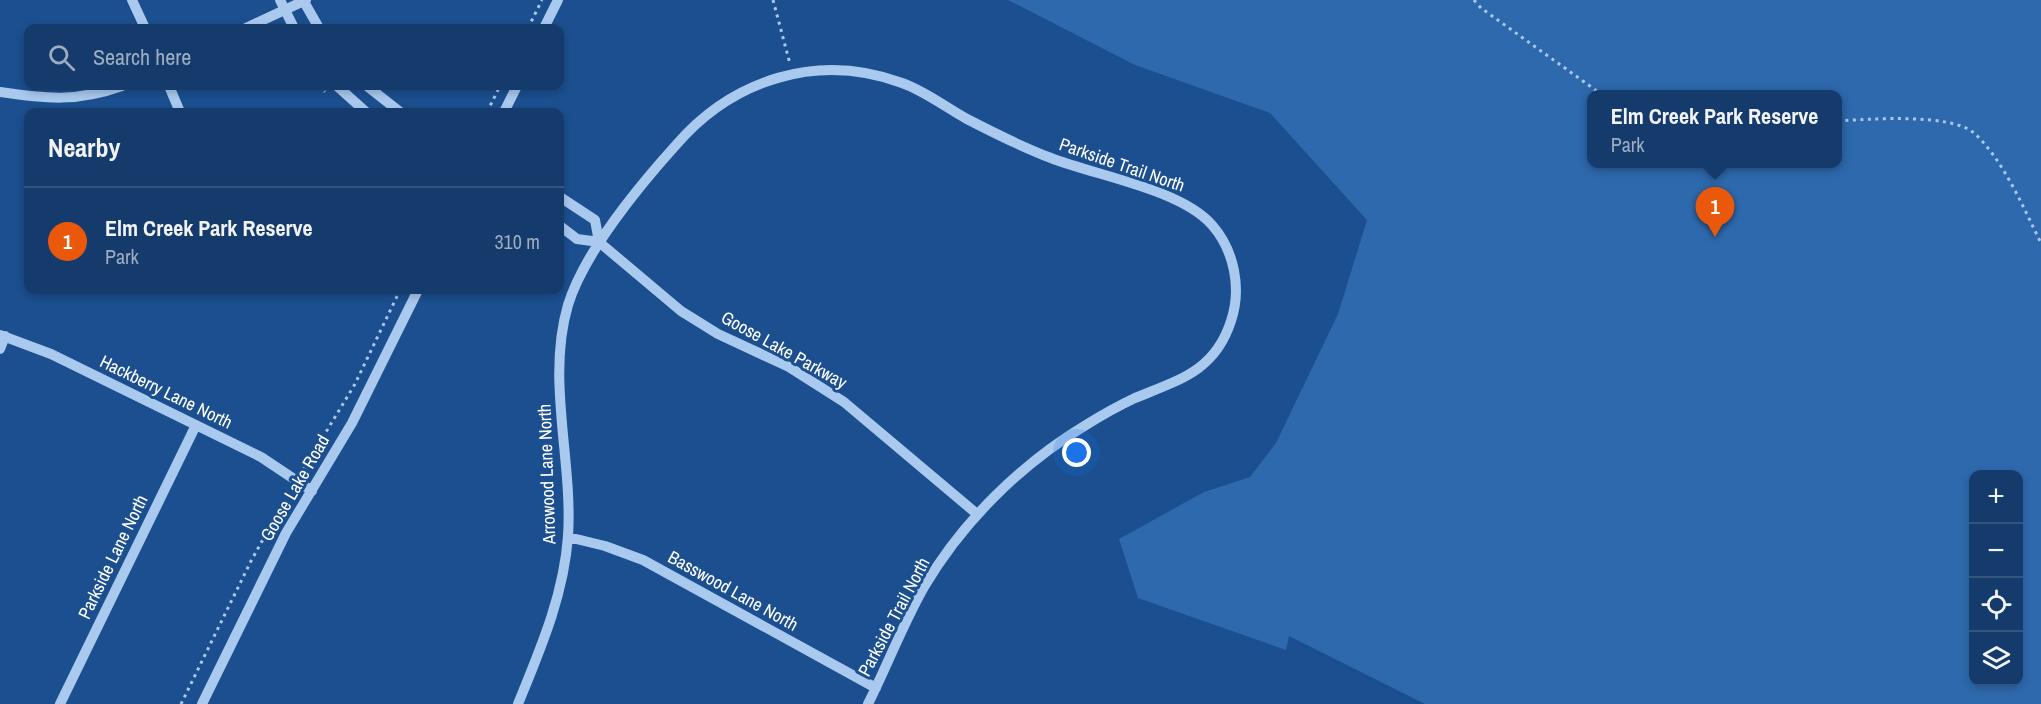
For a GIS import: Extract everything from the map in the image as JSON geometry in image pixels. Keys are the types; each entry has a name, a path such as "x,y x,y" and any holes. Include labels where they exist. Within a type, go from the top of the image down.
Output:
{"street":[{"path":"132,0 143,24"},
{"path":"280,0 292,24"},
{"path":"255,24 304,0 317,24"},
{"path":"546,24 558,0"},
{"name":"Parkside Trail North","path":"599,242 676,144 708,113 744,90 792,74 813,70 874,75 904,84 1007,139 1048,157 1180,202 1194,209 1213,226 1227,249 1236,278 1236,298 1227,332 1214,353 1195,372 1169,387 1116,407 1077,430 1016,477 977,514 924,588 868,704"},
{"path":"0,92 45,99 74,99 107,90"},
{"path":"171,90 178,108"},
{"path":"341,90 362,108"},
{"path":"372,90 395,108"},
{"path":"506,108 515,90"},
{"name":"Goose Lake Parkway","path":"564,200 595,220 599,242"},
{"name":"Goose Lake Parkway","path":"564,229 577,239 599,242 681,311 718,334 805,376 844,402 977,514"},
{"name":"Arrowood Lane North","path":"518,704 555,607 568,537 561,382 562,339 570,299 599,242"},
{"name":"Goose Lake Road","path":"202,704 286,533 352,423 416,294"},
{"path":"0,349 3,336"},
{"name":"Hackberry Lane North","path":"3,336 51,354 261,457 312,491"},
{"name":"Parkside Lane North","path":"60,704 196,425"},
{"name":"Basswood Lane North","path":"568,537 605,546 643,560 876,688"}],"path":[{"path":"530,24 542,0"},
{"path":"773,0 792,74"},
{"path":"1474,0 1481,8 1595,90"},
{"path":"489,108 498,90"},
{"path":"1842,121 1912,119 1952,124 1973,132 1990,152 2019,199 2041,243"},
{"path":"181,704 251,561 355,384 398,294"}],"shaded area":[{"path":"1008,0 2041,0 2041,704 1425,704 1289,636 1286,650 1138,598 1119,539 1204,492 1250,477 1276,443 1338,314 1367,220 1270,113 1135,65"}],"place":[{"name":"Elm Creek Park Reserve","path":"1715,237"}]}
